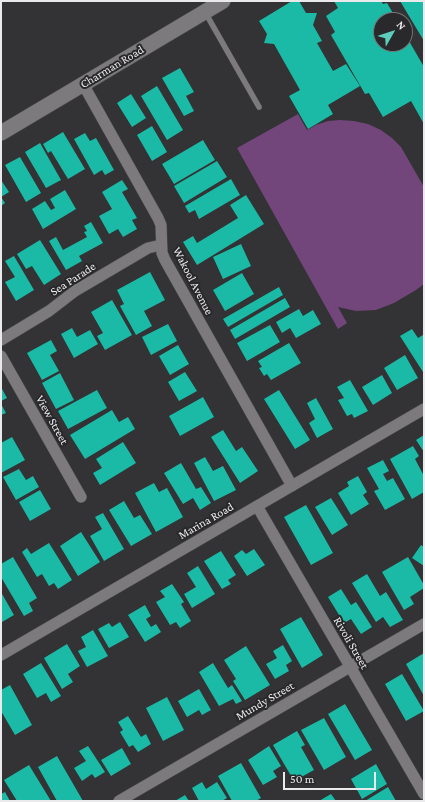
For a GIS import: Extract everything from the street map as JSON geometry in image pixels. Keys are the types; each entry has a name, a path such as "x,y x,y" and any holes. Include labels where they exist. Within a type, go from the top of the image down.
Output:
{"main road":[{"name":"Charman Road","path":"1,133 223,1"}],"street":[{"name":"Wakool Avenue","path":"83,84 158,218 161,225 162,254 167,265 292,486"},
{"name":"Sea Parade","path":"1,340 49,311 75,291 148,248 161,245"},
{"name":"View Street","path":"1,356 81,497"},
{"name":"Marina Road","path":"1,655 424,409"},
{"name":"Rivoli Street","path":"257,506 424,794"},
{"name":"Mundy Street","path":"120,801 424,624"}],"lane":[{"path":"205,12 260,107"}],"shaded area":[{"path":"298,114 307,130 328,121 340,120 368,124 381,130 401,147 424,187 424,284 394,303 376,310 356,311 338,307 347,323 338,329 237,148"}],"building":[{"path":"292,1 299,1 306,13 317,13 313,25 322,41 317,43 333,71 346,64 360,86 328,105 333,114 308,129 289,96 300,90 274,44 264,43 267,34 259,21"},
{"path":"334,1 381,1 383,4 387,3 392,12 373,12 373,52 413,52 413,48 424,67 424,124 411,101 383,117 369,93 365,94 331,35 335,32 326,16 338,8"},
{"path":"400,1 424,1 424,41 413,23 413,12 407,12"},
{"path":"180,68 194,92 186,96 194,111 184,116 162,78"},
{"path":"157,86 183,130 167,140 141,96"},
{"path":"131,94 146,118 132,127 117,103"},
{"path":"152,126 167,152 152,161 137,135"},
{"path":"63,132 85,169 68,179 51,151 48,153 43,144"},
{"path":"85,133 90,141 96,138 114,170 105,175 102,170 94,175 74,139"},
{"path":"203,140 215,160 174,184 162,164"},
{"path":"40,143 61,180 46,188 25,152"},
{"path":"20,157 41,193 26,202 5,165"},
{"path":"217,161 227,177 184,203 174,186"},
{"path":"231,179 240,195 199,219 195,210 189,213 185,206"},
{"path":"1,180 9,192 1,197"},
{"path":"122,180 128,189 122,192 137,218 132,220 137,229 123,237 118,229 109,234 99,216 112,209 102,192"},
{"path":"65,190 76,209 43,229 32,209 45,201 51,210 55,208 50,199"},
{"path":"246,195 264,224 197,265 183,242 193,236 197,243 238,218 230,205"},
{"path":"1,197 5,203 1,206"},
{"path":"91,222 103,243 79,256 82,261 66,270 49,241 56,237 63,250 87,237 84,232 87,231 84,226"},
{"path":"40,240 61,274 44,285 32,266 26,269 17,254"},
{"path":"241,244 251,266 223,279 213,257"},
{"path":"14,256 34,290 16,301 5,282 15,277 5,261"},
{"path":"150,272 165,300 144,311 152,326 136,335 120,306 124,304 117,290"},
{"path":"242,273 254,294 225,311 213,290"},
{"path":"279,287 283,295 228,327 223,319"},
{"path":"285,298 290,307 235,339 230,330"},
{"path":"112,300 132,335 105,350 97,336 103,333 91,312"},
{"path":"299,309 303,316 313,310 321,324 296,338 290,328 282,333 276,322"},
{"path":"168,324 177,341 151,355 142,337"},
{"path":"270,325 280,342 247,361 237,343"},
{"path":"72,328 77,337 90,330 98,344 74,358 61,334"},
{"path":"412,329 418,338 423,335 424,336 423,372 400,336"},
{"path":"51,340 57,351 50,355 59,371 42,380 27,353"},
{"path":"289,343 301,363 271,380 267,374 264,376 259,368 262,367 258,361"},
{"path":"178,345 189,364 170,375 159,356"},
{"path":"405,355 418,378 397,390 384,368"},
{"path":"185,372 197,391 179,401 168,382"},
{"path":"60,373 74,400 56,409 42,383"},
{"path":"382,375 392,393 373,405 362,387"},
{"path":"350,380 368,411 354,418 352,414 347,416 338,400 344,398 337,387"},
{"path":"1,387 7,398 1,401"},
{"path":"97,390 107,408 68,429 58,411"},
{"path":"279,390 310,440 295,449 264,399"},
{"path":"203,397 214,417 180,436 169,416"},
{"path":"316,398 333,429 317,438 309,423 315,419 307,403"},
{"path":"1,404 6,413 1,415"},
{"path":"112,410 119,422 128,417 135,429 85,459 70,435"},
{"path":"223,430 236,451 242,447 258,471 240,483 211,437"},
{"path":"424,435 424,452 416,440"},
{"path":"12,437 25,460 1,473 1,443"},
{"path":"123,442 136,463 100,485 93,473 102,468 96,459"},
{"path":"413,446 419,456 415,459 424,476 424,492 412,499 390,459"},
{"path":"205,457 213,471 223,466 236,490 214,501 194,463"},
{"path":"383,460 389,471 383,474 387,481 393,478 405,499 385,510 374,491 379,489 367,468"},
{"path":"181,463 196,489 201,487 211,503 200,510 193,498 183,504 164,473"},
{"path":"19,469 26,480 33,476 39,487 16,500 3,477"},
{"path":"358,476 367,492 363,495 369,504 351,515 338,493 349,486 347,482"},
{"path":"154,483 159,492 167,488 183,517 156,532 135,493"},
{"path":"40,490 51,509 30,521 19,502"},
{"path":"331,498 348,525 332,535 315,507"},
{"path":"124,501 134,518 140,515 152,534 131,546 109,510"},
{"path":"306,505 333,553 311,565 284,517"},
{"path":"103,513 124,549 104,561 90,536 102,529 95,517"},
{"path":"81,532 100,562 78,576 60,546"},
{"path":"49,543 72,580 58,589 54,583 49,586 42,574 37,577 22,552 27,548 31,554"},
{"path":"421,545 424,547 424,566 412,558"},
{"path":"254,549 265,565 247,576 234,556 242,550 246,554"},
{"path":"221,551 236,575 228,580 231,584 222,589 204,561"},
{"path":"13,557 37,598 29,603 33,611 24,616 1,577 1,564"},
{"path":"408,557 424,585 424,588 410,597 414,604 404,610 382,572"},
{"path":"198,566 215,594 192,608 184,594 196,587 187,573"},
{"path":"367,574 380,596 386,592 403,620 390,627 383,617 376,622 352,583"},
{"path":"172,584 184,602 181,604 191,621 180,628 176,622 170,625 156,602 165,597 160,591"},
{"path":"341,589 351,605 356,602 372,627 361,634 351,619 344,623 328,597"},
{"path":"1,592 14,615 2,622 1,620"},
{"path":"145,605 151,616 146,619 151,627 156,624 161,632 145,642 128,615"},
{"path":"301,617 323,655 302,668 280,629"},
{"path":"120,622 129,637 109,648 98,629 109,623 112,627"},
{"path":"93,630 108,656 87,667 78,651 86,647 81,637"},
{"path":"67,644 80,666 68,674 73,682 62,689 44,658"},
{"path":"283,645 292,661 286,665 289,671 275,679 266,664 277,658 273,651"},
{"path":"246,646 270,685 245,700 233,681 236,679 224,660"},
{"path":"424,653 424,696 406,664"},
{"path":"41,663 61,696 51,702 46,693 37,698 23,674"},
{"path":"213,663 228,688 232,685 242,701 236,704 233,699 219,706 199,672"},
{"path":"402,674 424,711 406,721 385,684"},
{"path":"10,685 32,725 15,735 1,711 1,690"},
{"path":"199,689 211,710 202,715 199,710 187,717 178,701"},
{"path":"167,697 184,730 163,741 146,708"},
{"path":"345,704 372,750 355,760 328,714"},
{"path":"128,716 141,737 146,734 151,744 138,752 133,745 129,747 120,732 123,730 118,722"},
{"path":"324,718 346,757 324,770 301,730"},
{"path":"297,731 305,745 301,747 314,770 294,781 273,745"},
{"path":"88,746 105,772 95,778 92,774 82,781 74,768 86,761 79,751"},
{"path":"269,746 281,766 273,771 277,777 263,785 248,760"},
{"path":"122,748 131,764 111,776 101,760"},
{"path":"57,756 83,801 57,801 38,767"},
{"path":"241,763 261,798 256,801 232,801 218,776"},
{"path":"376,764 387,784 362,799 351,779"},
{"path":"29,765 51,801 17,801 4,780"},
{"path":"202,782 206,789 217,782 227,798 222,801 199,801 192,788"},
{"path":"388,787 396,801 365,801"},
{"path":"5,792 10,801 1,801 1,794"},
{"path":"331,794 336,801 319,801"},
{"path":"185,795 189,801 175,801"}]}
